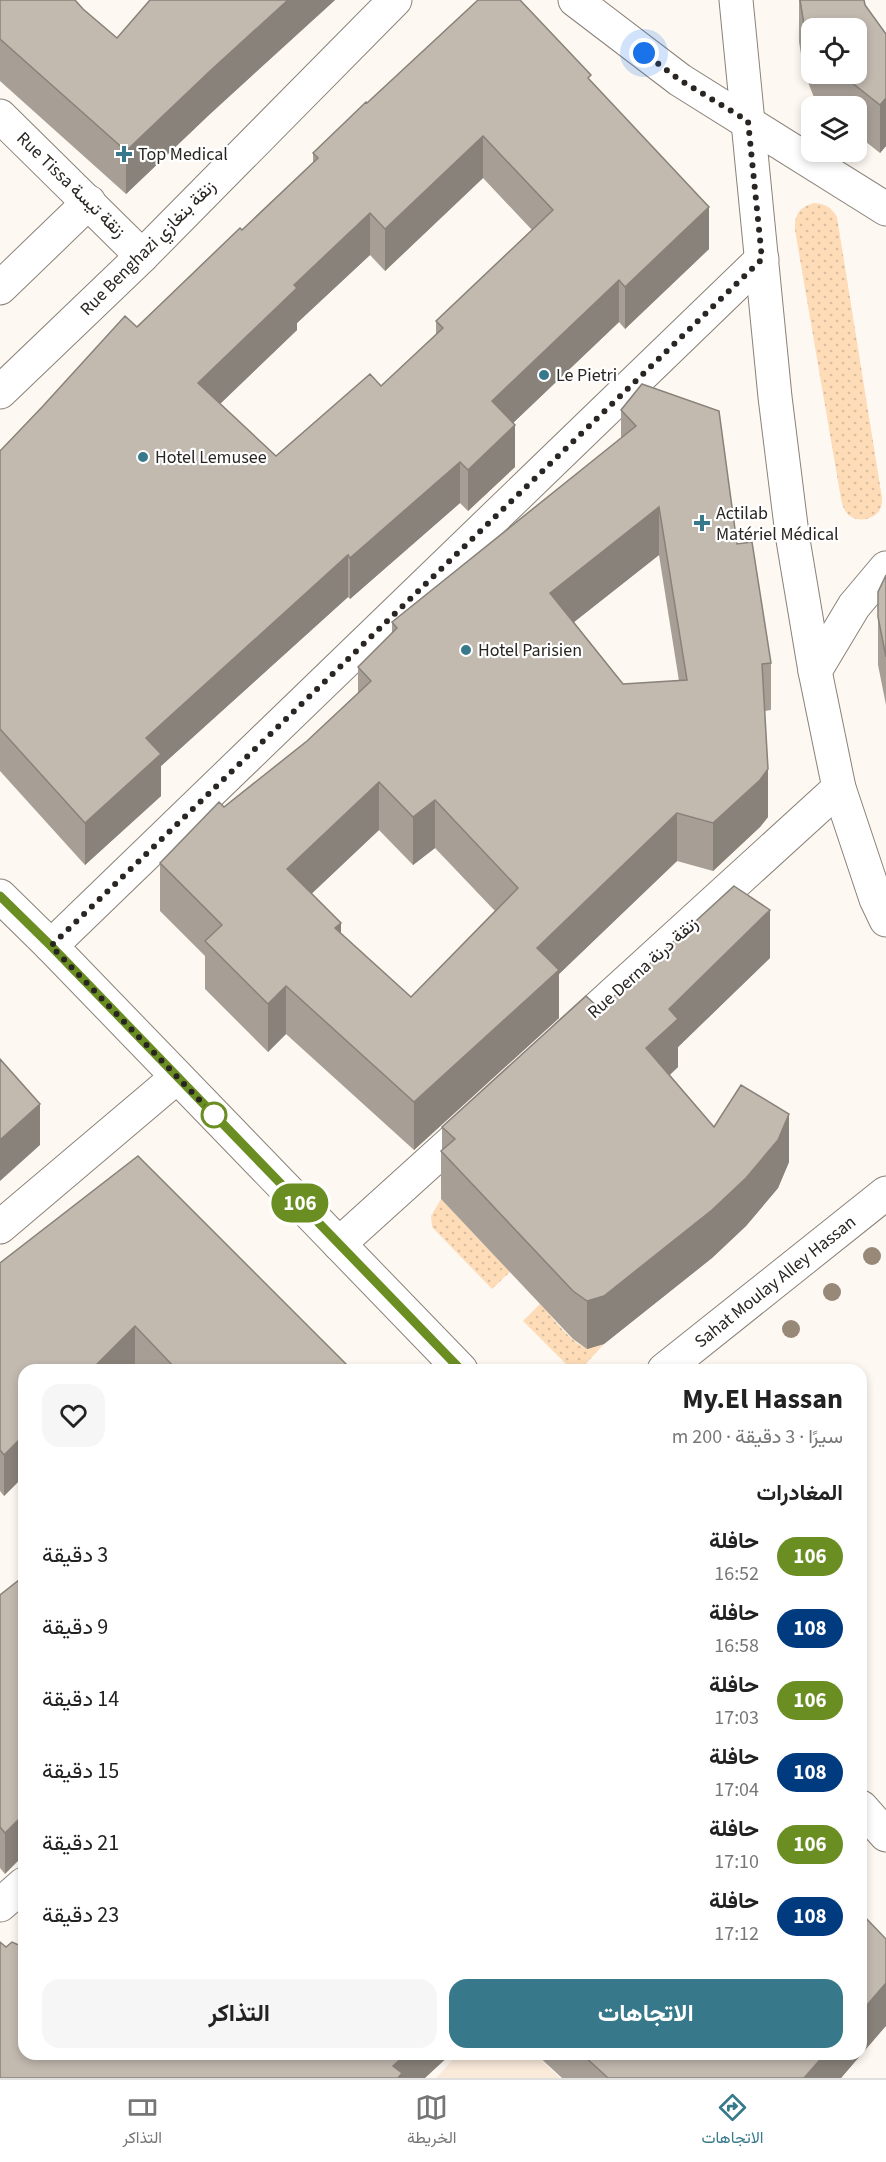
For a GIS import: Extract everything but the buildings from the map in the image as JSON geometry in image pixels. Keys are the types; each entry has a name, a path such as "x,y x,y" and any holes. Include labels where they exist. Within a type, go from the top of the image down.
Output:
{"street":[{"name":"Rue Benghazi زنقة بنغازي","path":"0,392 142,256 395,0"},
{"path":"575,0 680,80 886,209"},
{"path":"736,0 775,396 792,534 815,671 839,788 876,899 886,920"},
{"name":"Rue Tissa زنقة تيسة","path":"0,116 142,256"},
{"path":"0,288 89,202"},
{"path":"51,946 762,259"},
{"path":"815,671 854,606 886,568"},
{"name":"Rue Derna زنقة درنة","path":"544,1058 839,788"},
{"path":"0,896 454,1364"},
{"path":"0,1227 177,1077"},
{"path":"339,1244 500,1097"},
{"name":"Sahat Moulay Alley Hassan","path":"672,1364 886,1193"},
{"path":"867,1814 886,1835"},
{"path":"0,1905 18,1889"}],"shaded area":[{"path":"814,203 828,207 837,217 882,498 878,512 865,519 850,516 842,503 795,230 798,212"},
{"path":"441,1199 510,1272 492,1289 432,1227 431,1216"},
{"path":"540,1304 579,1344 590,1348 604,1344 586,1364 566,1364 523,1321"},
{"path":"452,2060 541,2060 560,2078 436,2078"}],"bus line":[{"name":"106","path":"0,896 455,1364"}],"place":[{"name":"Top Medical","path":"124,154"},
{"name":"Le Pietri","path":"544,375"},
{"name":"Hotel Lemusee","path":"143,457"},
{"name":"Actilab Matériel Médical","path":"702,523"},
{"name":"Hotel Parisien","path":"466,650"}],"route":[{"path":"214,1115 51,946 762,259 748,121 680,80 644,53"}]}
